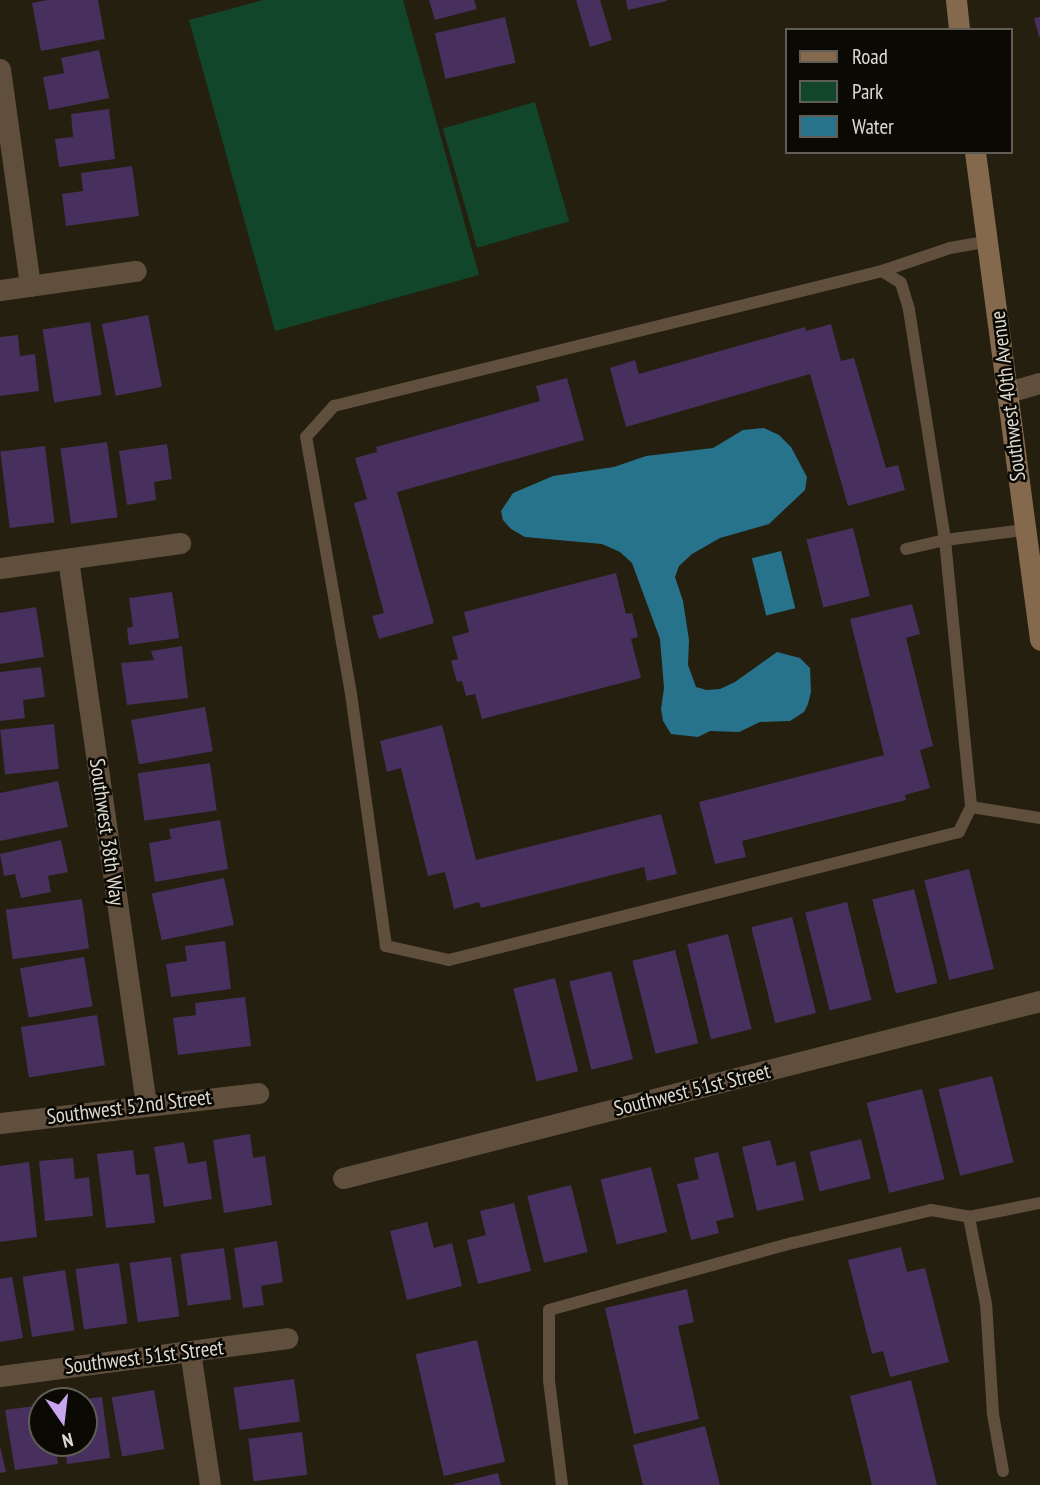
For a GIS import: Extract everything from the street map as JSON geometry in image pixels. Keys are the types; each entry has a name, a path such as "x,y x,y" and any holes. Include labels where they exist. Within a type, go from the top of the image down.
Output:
{"street":[{"path":"956,0 959,28"},
{"path":"0,69 30,286"},
{"name":"Southwest 40th Avenue","path":"975,154 1040,640"},
{"path":"0,290 136,271"},
{"path":"1008,392 1040,383"},
{"path":"0,568 180,543"},
{"name":"Southwest 38th Way","path":"68,559 146,1104"},
{"name":"Southwest 51st Street","path":"343,1178 1040,1001"},
{"name":"Southwest 52nd Street","path":"0,1123 258,1093"},
{"name":"Southwest 51st Street","path":"0,1376 288,1338"},
{"path":"190,1351 210,1485"}],"lane":[{"path":"882,271 901,283 909,310 945,540 971,807 958,832 449,960 386,946 351,694 306,437 334,406 882,271 950,248 989,241"},
{"path":"906,549 945,540 1024,530"},
{"path":"971,807 1040,818"},
{"path":"562,1485 549,1380 549,1310 793,1242 931,1210 968,1217 1040,1203"},
{"path":"968,1217 986,1304 993,1414 1003,1471"}],"green space":[{"path":"263,0 403,0 479,275 275,331 189,20"},
{"path":"535,102 569,221 477,248 443,128"}],"water":[{"path":"764,428 779,435 791,447 807,477 805,490 769,524 720,538 692,554 679,566 675,577 683,601 689,640 688,665 696,687 707,690 720,689 735,682 777,652 800,658 810,668 811,692 808,704 804,712 790,721 760,722 739,732 710,731 698,737 671,734 663,721 661,709 664,688 660,639 632,563 620,552 602,544 525,537 511,529 503,520 501,511 513,493 553,476 614,467 646,456 713,448 743,430"},
{"path":"781,551 795,608 766,616 752,558"}],"building":[{"path":"47,0 98,0 105,39 41,51 32,3"},
{"path":"429,0 474,0 477,9 435,20"},
{"path":"576,0 600,0 612,40 590,47"},
{"path":"626,0 667,0 667,1 628,10"},
{"path":"505,17 516,63 445,79 435,33"},
{"path":"1040,17 1040,37 1039,37 1034,18"},
{"path":"99,50 109,98 49,110 43,77 64,73 61,58"},
{"path":"109,109 115,159 59,167 55,139 73,137 71,114"},
{"path":"132,166 139,216 66,226 62,194 83,191 81,173"},
{"path":"148,315 162,387 116,396 102,324"},
{"path":"90,322 102,395 54,403 43,330"},
{"path":"831,324 841,361 854,358 886,468 898,465 905,490 848,506 810,374 626,427 610,368 635,360 639,374 805,327 806,331"},
{"path":"18,335 20,356 35,354 39,391 0,396 0,337"},
{"path":"567,378 584,440 397,492 434,623 379,639 372,616 384,613 354,503 367,499 355,458 377,452 376,447 540,401 536,386"},
{"path":"107,442 118,517 71,524 60,449"},
{"path":"167,444 172,479 154,482 156,500 127,505 119,451"},
{"path":"45,446 54,522 10,528 0,451"},
{"path":"853,528 870,596 823,608 806,540"},
{"path":"616,573 626,614 632,613 638,637 631,639 641,678 482,719 475,694 466,696 462,681 457,682 451,661 458,659 452,637 469,632 464,612"},
{"path":"172,592 179,638 129,645 127,628 133,627 129,598"},
{"path":"912,604 920,634 906,638 933,746 920,750 930,788 905,795 906,800 742,841 746,857 715,864 699,802 884,755 850,619"},
{"path":"36,607 44,657 0,664 0,613"},
{"path":"182,646 188,698 127,705 121,663 154,660 151,651"},
{"path":"41,667 45,697 23,700 25,718 0,721 0,672"},
{"path":"205,707 213,751 139,764 131,720"},
{"path":"54,724 59,769 5,774 0,730"},
{"path":"442,725 476,860 661,814 677,874 647,881 644,867 481,908 479,902 454,909 445,872 428,876 401,768 387,772 380,741"},
{"path":"210,763 217,811 144,821 138,773"},
{"path":"58,781 68,827 0,841 0,793"},
{"path":"220,820 228,869 155,882 149,843 171,839 169,829"},
{"path":"61,840 68,872 48,876 51,892 21,898 15,874 4,876 0,854"},
{"path":"969,869 994,969 949,980 924,880"},
{"path":"224,878 234,925 162,940 152,893"},
{"path":"914,889 937,983 896,994 872,899"},
{"path":"82,899 89,949 13,959 6,910"},
{"path":"847,902 871,1000 830,1010 805,912"},
{"path":"792,917 816,1013 775,1023 751,927"},
{"path":"728,934 752,1029 711,1039 687,944"},
{"path":"225,941 231,989 171,997 166,964 187,961 185,946"},
{"path":"675,950 698,1043 656,1054 632,961"},
{"path":"84,957 93,1006 29,1018 20,968"},
{"path":"611,971 633,1059 591,1070 569,981"},
{"path":"555,978 578,1071 537,1082 513,988"},
{"path":"245,997 251,1046 178,1055 173,1018 196,1015 195,1003"},
{"path":"97,1015 105,1065 29,1077 21,1027"},
{"path":"992,1076 1014,1162 960,1176 939,1089"},
{"path":"922,1089 944,1179 889,1193 867,1103"},
{"path":"250,1134 253,1158 265,1156 272,1205 224,1213 213,1140"},
{"path":"861,1139 871,1179 819,1192 810,1152"},
{"path":"770,1140 777,1166 795,1161 804,1200 757,1211 742,1147"},
{"path":"184,1142 188,1164 206,1161 212,1199 164,1207 154,1147"},
{"path":"133,1150 136,1175 149,1174 155,1223 106,1228 97,1154"},
{"path":"718,1152 734,1217 716,1221 719,1233 691,1240 677,1184 699,1179 694,1158"},
{"path":"73,1158 75,1179 89,1177 93,1216 45,1221 39,1161"},
{"path":"29,1162 37,1237 0,1242 0,1166"},
{"path":"651,1167 667,1232 617,1245 601,1180"},
{"path":"571,1185 588,1252 544,1263 527,1196"},
{"path":"514,1203 531,1271 478,1284 467,1240 486,1235 480,1211"},
{"path":"427,1222 434,1248 452,1243 462,1286 407,1300 390,1231"},
{"path":"277,1241 283,1282 261,1286 264,1305 243,1308 234,1248"},
{"path":"901,1247 907,1272 925,1268 949,1362 890,1377 883,1351 872,1354 848,1260"},
{"path":"224,1248 231,1299 188,1306 180,1254"},
{"path":"171,1257 179,1316 138,1322 129,1263"},
{"path":"119,1263 127,1323 84,1330 75,1269"},
{"path":"65,1270 75,1330 32,1337 23,1277"},
{"path":"12,1277 23,1338 0,1342 0,1279"},
{"path":"687,1289 694,1322 678,1326 699,1419 634,1434 605,1308"},
{"path":"477,1340 505,1462 444,1476 416,1354"},
{"path":"294,1379 300,1422 240,1430 234,1387"},
{"path":"911,1380 937,1485 872,1485 850,1396"},
{"path":"154,1390 164,1449 122,1457 112,1397"},
{"path":"98,1397 102,1397 110,1458 67,1464 66,1457 98,1457"},
{"path":"28,1407 28,1457 57,1457 58,1464 15,1470 5,1410"},
{"path":"705,1426 720,1485 643,1485 633,1445"},
{"path":"302,1432 307,1475 254,1481 248,1439"},
{"path":"0,1446 6,1472 0,1473"},
{"path":"498,1473 501,1485 454,1485 454,1484"}]}
